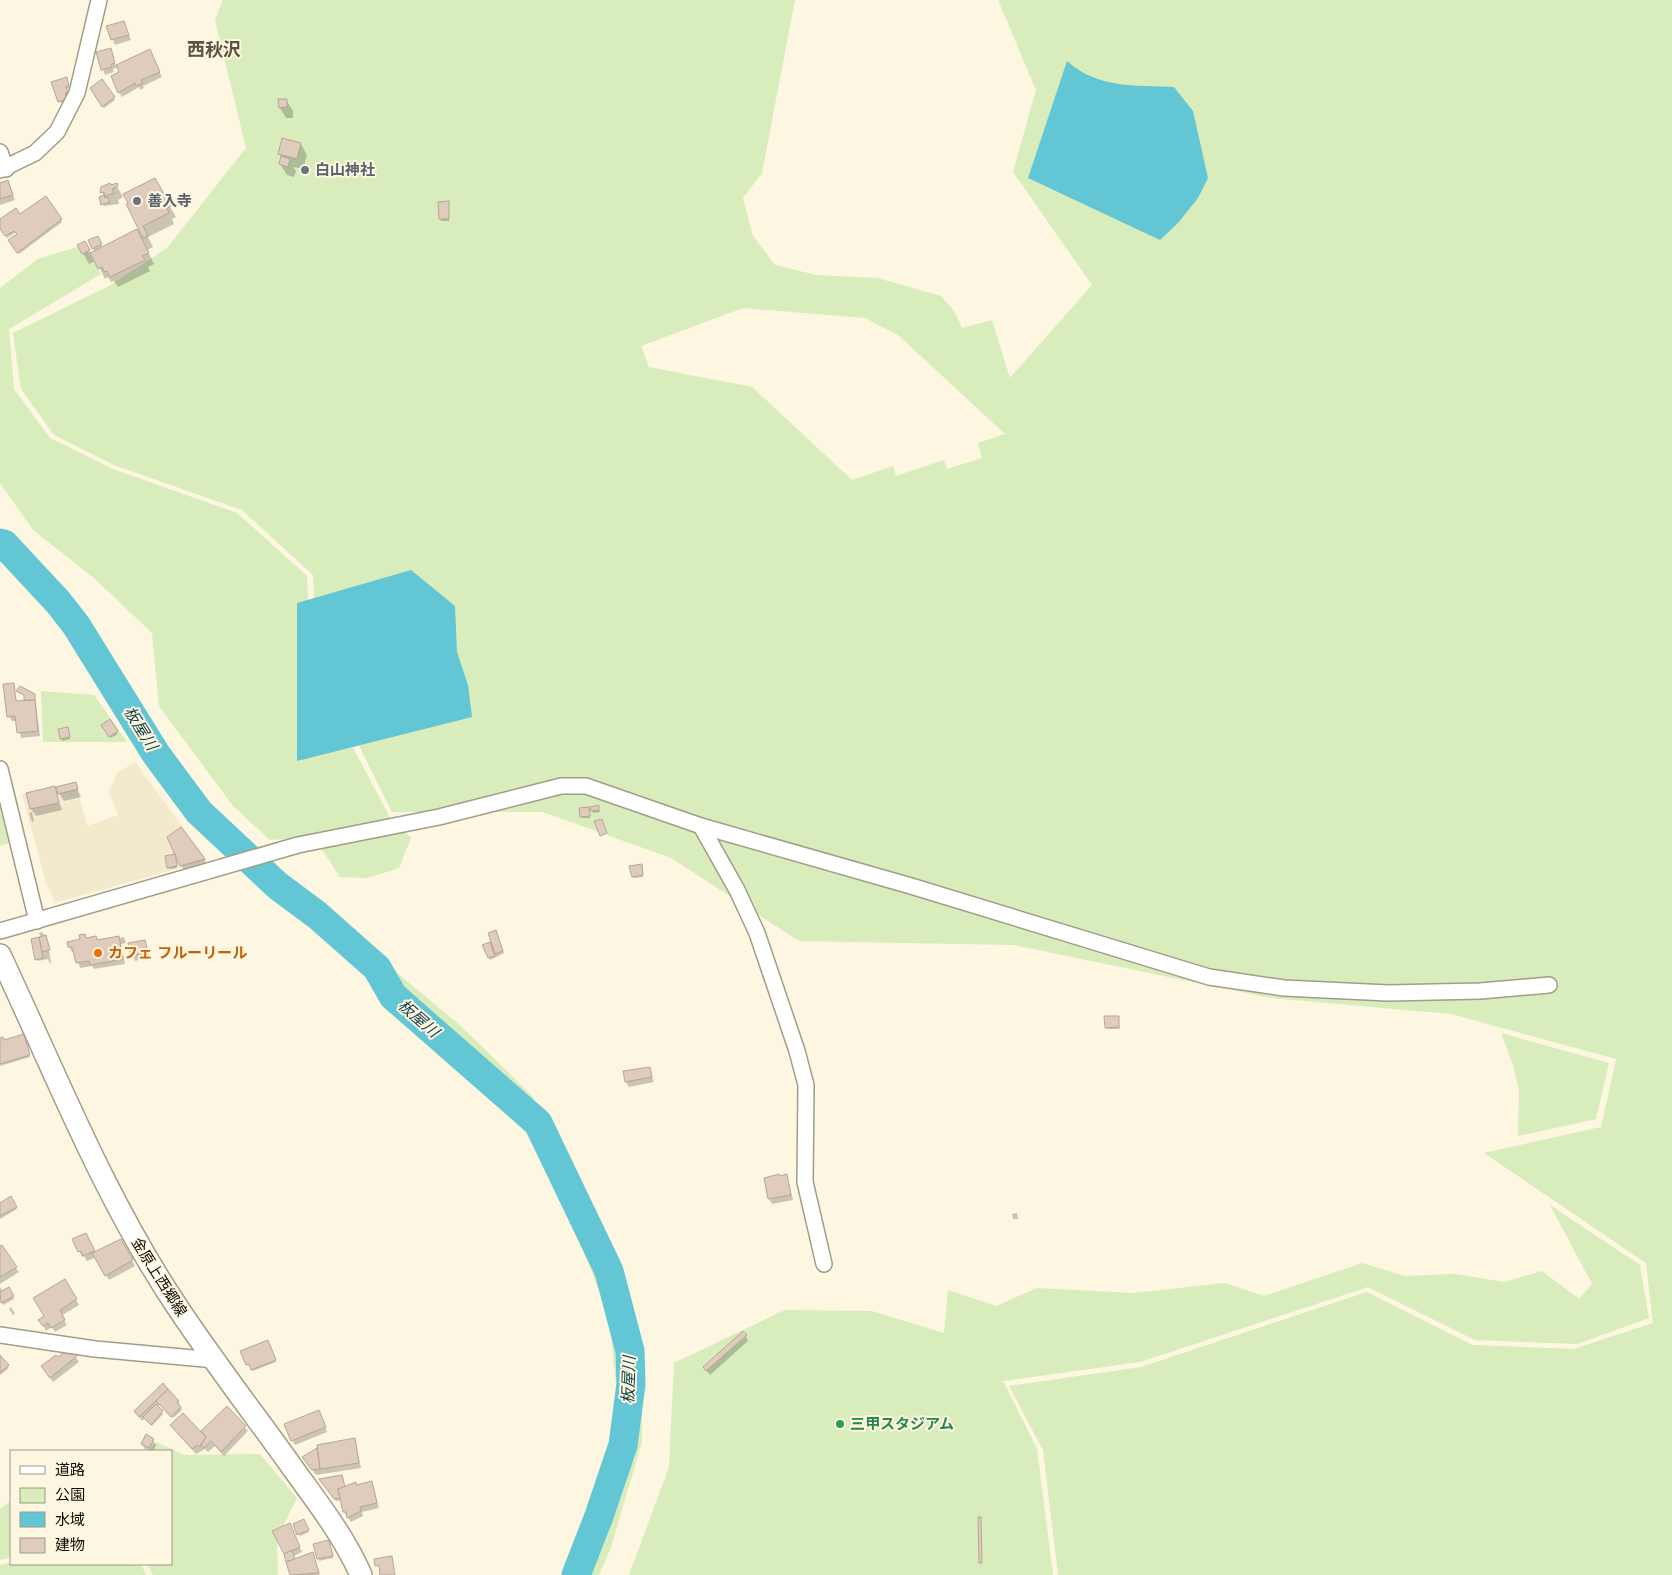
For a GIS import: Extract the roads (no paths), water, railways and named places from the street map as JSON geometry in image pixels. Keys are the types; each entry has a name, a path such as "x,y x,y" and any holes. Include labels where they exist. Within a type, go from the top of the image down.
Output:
{"main road":[{"name":"金原上西郷線","path":"0,955 114,1204 178,1308 329,1518 361,1575"}],"street":[{"path":"0,152 3,169 35,153 58,132 77,93 99,0"},
{"path":"0,769 37,921"},
{"path":"0,931 270,852 439,817 561,786 586,786 701,826 911,886 1209,977 1284,988 1388,992 1480,991 1549,985"},
{"path":"701,826 737,890 757,933 798,1051 806,1085 805,1182 824,1264"},
{"path":"0,1335 95,1349 215,1360"}],"water":[{"path":"1067,61 1091,77 1104,81 1117,84 1174,87 1193,111 1208,178 1198,198 1178,223 1160,240 1028,178"},
{"path":"411,570 455,606 457,652 468,685 472,717 297,761 297,603"}],"waterway":[{"name":"板屋川","path":"0,543 4,544 58,602 76,625 156,754 199,812 278,886 317,915 377,968 393,996 538,1123 609,1271 630,1351 631,1384 623,1445 599,1516 576,1575"}],"place":[{"name":"白山神社","path":"305,170"},
{"name":"善入寺","path":"137,201"},
{"name":"カフェ フルーリール","path":"98,953"},
{"name":"三甲スタジアム","path":"840,1424"}],"district":[{"name":"西秋沢","path":"214,50"}]}
